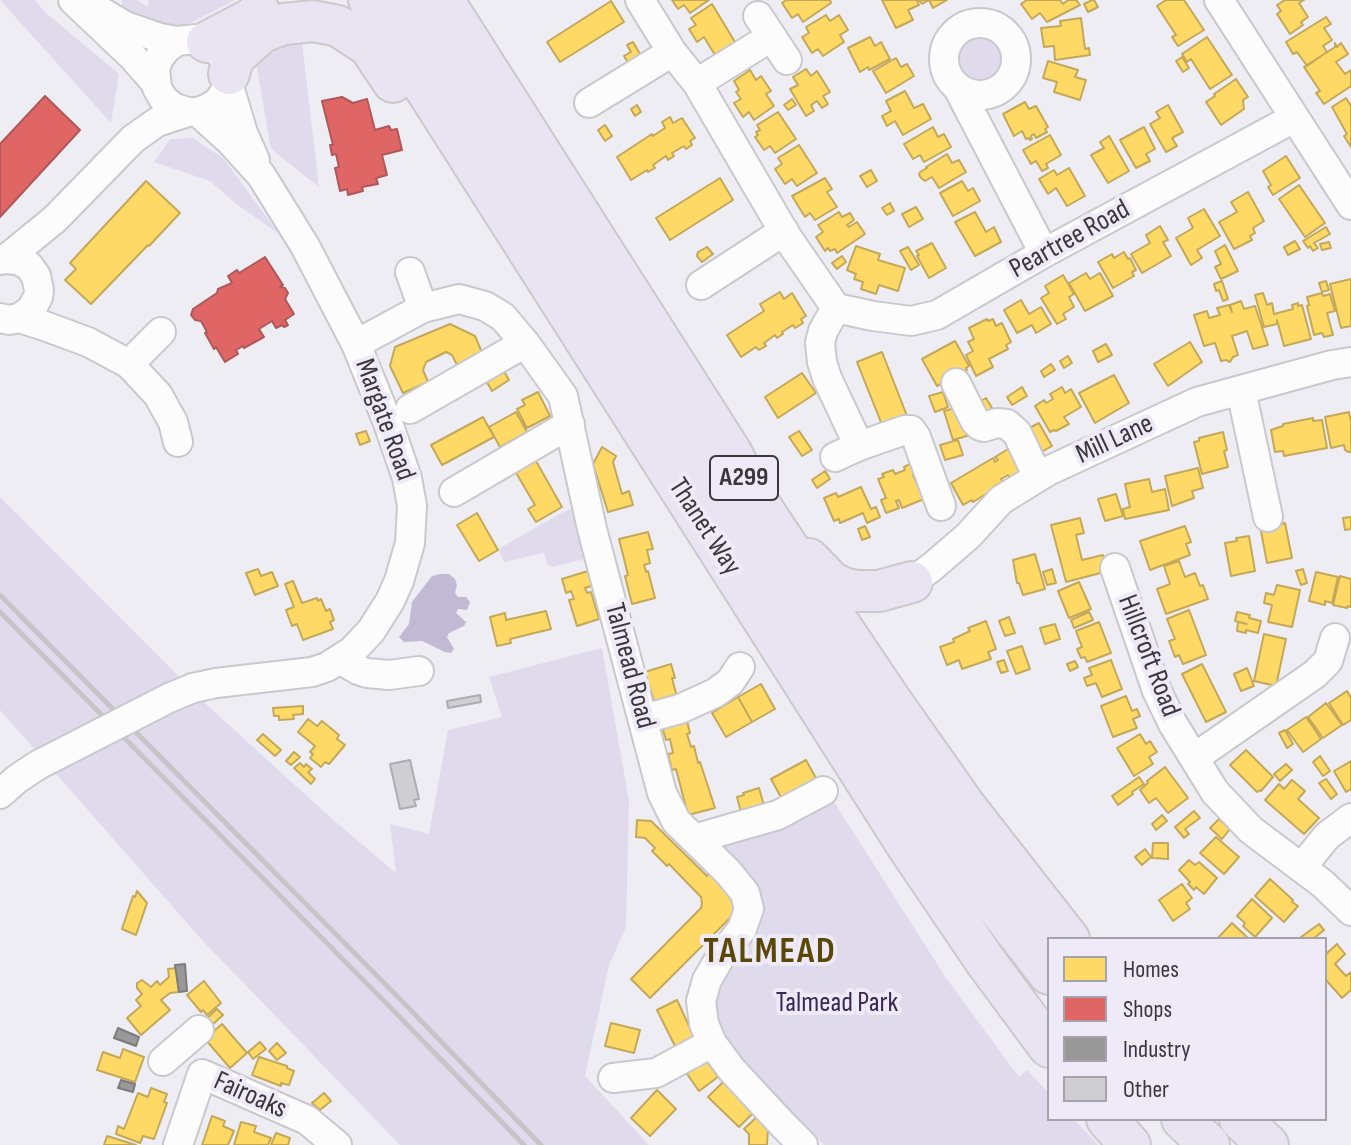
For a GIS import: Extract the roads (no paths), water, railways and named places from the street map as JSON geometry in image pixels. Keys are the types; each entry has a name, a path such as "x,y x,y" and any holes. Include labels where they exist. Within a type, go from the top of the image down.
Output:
{"highway":[{"path":"210,60 270,0"},
{"name":"Thanet Way","path":"369,0 932,884 1047,1044"},
{"name":"Thanet Way","path":"407,0 864,718 947,842 1047,971"},
{"name":"A299","path":"443,0 731,452 752,493 965,806 1067,937"},
{"path":"210,60 233,58 262,32 284,24 313,21 338,26 369,46 604,398 656,454"},
{"path":"731,452 813,565 830,581 843,588 868,591 912,582"},
{"path":"855,646 870,611 912,582"},
{"path":"1109,1121 1130,1145"},
{"path":"1184,1121 1209,1145"},
{"path":"1242,1121 1268,1145"}],"street":[{"path":"640,0 672,52 697,83 784,231 836,308 820,343 822,362 847,452 911,430 941,506"},
{"path":"1219,0 1351,205"},
{"path":"3,260 55,219 133,139 157,122 208,108 218,102 224,93 210,60 125,26 87,2"},
{"path":"87,2 156,85 164,100 175,108 193,112"},
{"path":"697,83 772,37"},
{"path":"133,139 148,113 156,85 155,69 167,48 210,60"},
{"path":"589,103 672,52"},
{"name":"Margate Road","path":"0,793 38,765 193,688 312,672 341,660 362,642 390,601 406,560 412,525 407,478 356,344 305,246 261,175 210,60"},
{"path":"958,88 1044,253"},
{"name":"Margate Road","path":"193,112 231,142 261,175"},
{"name":"Peartree Road","path":"836,308 911,321 937,315 1044,253 1294,118"},
{"path":"23,302 50,239 55,219"},
{"path":"701,285 784,231"},
{"path":"3,260 18,260 29,266 23,302"},
{"path":"410,272 423,308"},
{"name":"Talmead Road","path":"356,344 423,308 459,299 485,306 503,317 563,396 592,529 662,793 676,821 745,893 749,909 742,929 707,980 701,1001 704,1024 712,1043 789,1139"},
{"path":"23,302 58,312 88,342 129,364 158,395 173,422 178,442"},
{"path":"129,364 161,332"},
{"path":"410,409 525,343"},
{"name":"Mill Lane","path":"912,582 968,536 1001,500 1038,477 1197,402 1351,362"},
{"path":"956,383 980,426 1007,424 1017,433 1038,477"},
{"path":"1241,390 1268,517"},
{"path":"454,493 570,424"},
{"name":"Hillcroft Road","path":"1115,568 1157,691 1173,724 1215,792 1251,830 1323,884 1351,911"},
{"path":"1194,758 1315,674 1328,661 1333,637"},
{"path":"341,660 367,673 389,675 419,671"},
{"path":"643,719 680,709 715,693 730,682 740,667"},
{"path":"694,839 778,815 823,791"},
{"path":"1302,867 1327,836 1351,818"},
{"path":"613,1078 656,1073 712,1043"},
{"name":"Fairoaks","path":"181,1046 202,1074 307,1120 337,1145"},
{"name":"Fairoaks","path":"178,1145 202,1074"}],"railway":[{"path":"0,595 541,1145"},
{"path":"0,612 524,1145"}],"district":[{"name":"TALMEAD","path":"770,953"}],"park label":[{"name":"Talmead Park","path":"837,1004"}]}
